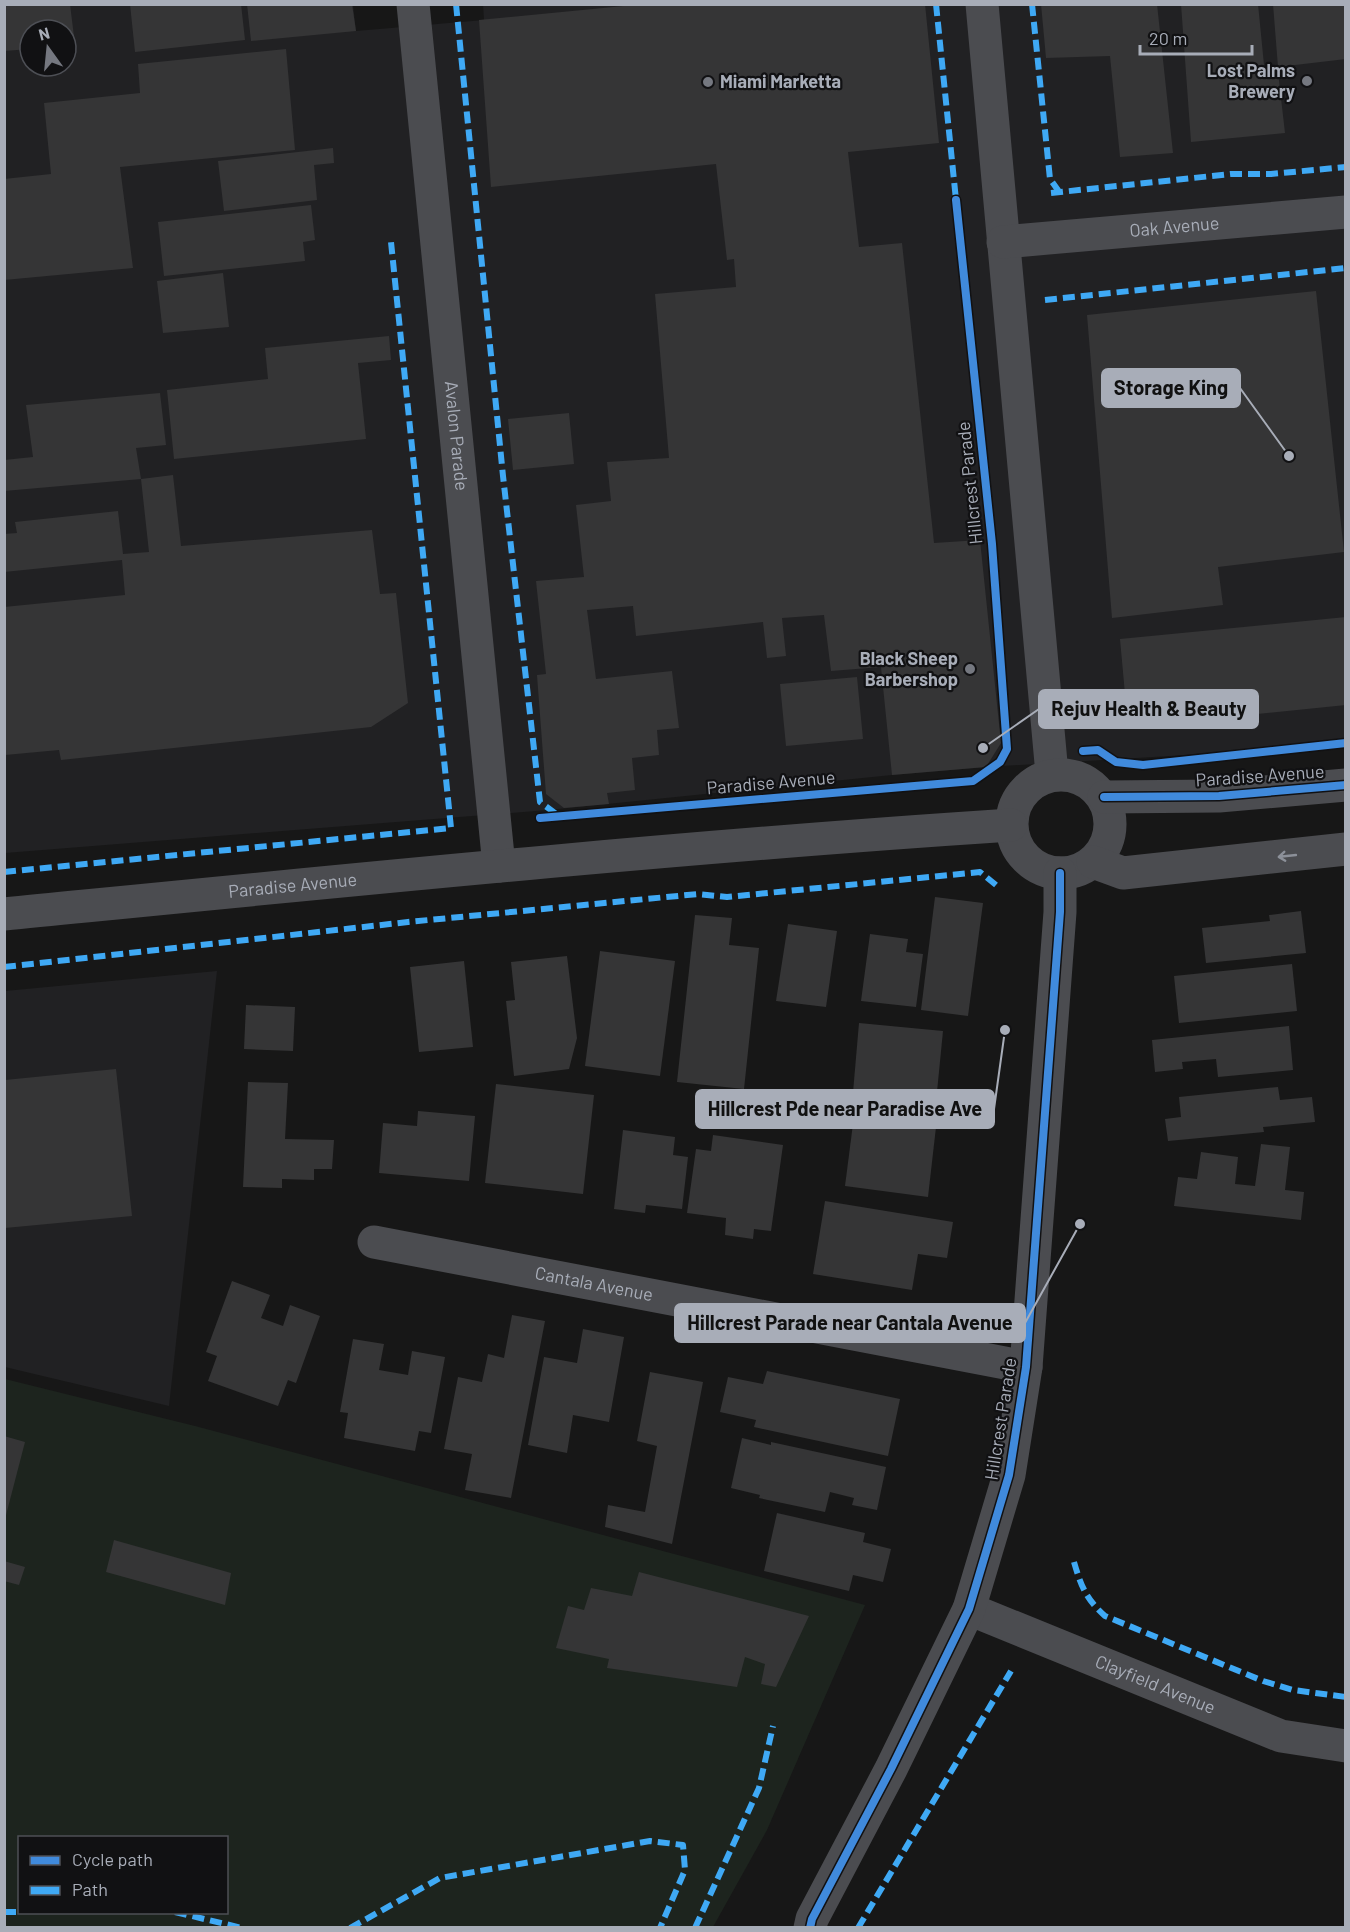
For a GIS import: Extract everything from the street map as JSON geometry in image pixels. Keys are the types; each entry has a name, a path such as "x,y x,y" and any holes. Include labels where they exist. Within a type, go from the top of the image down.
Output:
{"street":[{"name":"Avalon Parade","path":"413,4 500,867"},
{"path":"982,4 1052,774"},
{"name":"Oak Avenue","path":"1003,242 1346,212"},
{"path":"1052,774 1067,774 1082,778 1104,797 1109,810 1111,824 1103,851 1093,862 1072,872 1060,873 1032,864 1021,854 1014,840 1011,825 1012,812 1018,798 1039,779 1052,774"},
{"name":"Paradise Avenue","path":"1104,797 1220,796 1346,785"},
{"name":"Paradise Avenue","path":"4,914 500,867 923,830 1011,825"},
{"path":"1093,862 1124,873 1346,849"},
{"name":"Hillcrest Parade","path":"810,1928 812,1919 891,1769 969,1609 1009,1475 1026,1367 1060,912 1060,873"},
{"name":"Cantala Avenue","path":"374,1242 1026,1367"},
{"name":"Clayfield Avenue","path":"969,1609 1281,1736 1346,1746"}],"shaded area":[{"path":"483,4 1345,5 1345,739 1186,755 892,775 548,810 5,853 5,5 353,5 356,31 484,20"},
{"path":"217,971 169,1406 5,1367 5,991"},
{"path":"5,1379 195,1426 865,1605 767,1830 713,1927 5,1928"}],"building":[{"path":"4,4 70,4 72,18 18,18 18,50 4,51"},
{"path":"130,4 241,4 245,40 135,52"},
{"path":"247,4 352,4 356,31 251,41"},
{"path":"644,4 925,4 939,143 848,152 859,247 902,243 934,543 980,540 1001,743 986,767 892,775 881,667 831,671 824,615 782,618 786,656 767,658 763,622 636,636 633,606 587,610 596,679 672,671 679,728 657,730 659,755 632,758 635,790 607,793 609,804 564,808 546,794 537,675 546,674 536,581 584,577 576,505 611,501 607,462 669,458 655,294 736,287 734,259 727,260 716,164 491,187 479,20"},
{"path":"1041,4 1157,4 1173,153 1120,157 1110,56 1046,58"},
{"path":"1181,4 1258,4 1265,75 1278,72 1285,133 1191,142"},
{"path":"1273,4 1346,4 1346,59 1278,67"},
{"path":"286,49 295,150 120,167 133,268 4,280 4,179 51,174 44,103 140,93 138,64"},
{"path":"333,148 334,163 314,165 317,200 224,211 218,161"},
{"path":"311,205 315,240 303,242 305,261 164,276 158,222"},
{"path":"223,273 229,327 163,333 157,281"},
{"path":"1316,291 1344,552 1218,567 1223,605 1112,618 1087,315"},
{"path":"389,336 391,360 358,363 366,439 174,459 167,390 268,379 265,348"},
{"path":"160,393 166,445 136,448 141,479 4,491 4,460 33,457 26,405"},
{"path":"569,413 574,464 513,470 508,419"},
{"path":"173,475 181,546 372,530 380,594 396,593 408,703 371,727 61,760 59,750 5,755 4,607 125,595 122,560 4,572 4,534 17,533 15,522 118,511 123,554 149,552 141,479"},
{"path":"1346,617 1346,705 1128,727 1120,639"},
{"path":"857,677 863,739 786,746 780,684"},
{"path":"935,897 983,903 968,1016 921,1010"},
{"path":"1301,911 1306,953 1206,963 1202,928 1270,921 1269,915"},
{"path":"695,915 732,918 729,945 759,948 744,1089 677,1082"},
{"path":"788,924 837,931 826,1007 776,1001"},
{"path":"870,934 908,939 906,952 923,954 916,1007 861,1001"},
{"path":"600,951 675,961 660,1076 585,1066"},
{"path":"567,956 577,1038 569,1069 514,1076 506,1001 515,1000 511,962"},
{"path":"464,961 473,1047 419,1052 410,967"},
{"path":"1292,964 1297,1011 1179,1023 1174,976"},
{"path":"246,1005 295,1007 293,1051 244,1049"},
{"path":"859,1023 943,1031 935,1112 852,1104"},
{"path":"1289,1026 1293,1070 1218,1077 1216,1059 1182,1062 1183,1069 1155,1072 1152,1040"},
{"path":"116,1069 132,1216 5,1228 5,1080"},
{"path":"248,1082 288,1083 285,1139 334,1140 332,1169 314,1169 314,1180 282,1179 282,1188 243,1187"},
{"path":"496,1084 594,1095 583,1194 485,1183"},
{"path":"1278,1087 1280,1100 1312,1097 1315,1122 1263,1127 1264,1132 1168,1141 1165,1119 1181,1117 1179,1097"},
{"path":"418,1111 475,1116 469,1181 379,1173 383,1123 417,1126"},
{"path":"854,1116 936,1127 928,1197 845,1186"},
{"path":"623,1130 675,1137 673,1155 688,1157 682,1209 646,1205 645,1213 614,1209"},
{"path":"713,1135 783,1145 771,1231 754,1229 753,1239 725,1235 726,1218 687,1213 696,1149 711,1151"},
{"path":"1261,1144 1290,1147 1285,1190 1304,1192 1301,1220 1174,1206 1178,1177 1197,1179 1201,1152 1238,1157 1235,1184 1255,1186"},
{"path":"825,1201 953,1222 947,1258 918,1254 912,1290 813,1274"},
{"path":"232,1281 270,1295 261,1318 283,1326 290,1305 320,1316 296,1383 288,1380 278,1406 208,1381 217,1356 206,1352"},
{"path":"512,1315 545,1321 511,1498 465,1490 472,1454 444,1449 458,1377 482,1382 488,1354 504,1358"},
{"path":"583,1329 624,1337 609,1422 573,1415 567,1453 528,1445 544,1357 577,1363"},
{"path":"353,1339 384,1344 379,1370 408,1375 412,1351 445,1357 431,1433 419,1431 415,1451 344,1438 348,1413 340,1412"},
{"path":"767,1371 900,1399 888,1456 754,1427 756,1420 720,1412 728,1377 763,1384"},
{"path":"650,1372 703,1382 672,1544 605,1527 608,1505 645,1512 657,1446 637,1441"},
{"path":"4,1436 25,1442 5,1519 4,1519"},
{"path":"742,1438 771,1445 771,1442 886,1467 877,1510 852,1505 854,1498 830,1492 825,1512 759,1498 760,1495 731,1488"},
{"path":"777,1513 865,1533 863,1542 891,1549 883,1582 853,1575 849,1591 764,1571"},
{"path":"114,1540 231,1573 225,1605 106,1572"},
{"path":"4,1561 25,1567 19,1585 4,1581"},
{"path":"639,1572 809,1616 776,1687 761,1684 765,1664 745,1657 737,1687 607,1668 609,1659 556,1648 568,1606 584,1610 591,1588 632,1596"}],"marked path":[{"path":"456,4 503,476 540,802 559,816"},
{"path":"936,4 956,200"},
{"path":"1032,4 1050,179 1060,193"},
{"path":"1051,193 1231,174 1271,174 1346,167"},
{"path":"4,872 451,828 391,242"},
{"path":"1045,300 1346,268"},
{"path":"4,967 408,922 698,894 727,897 980,872 996,885"},
{"path":"1074,1562 1085,1592 1105,1616 1263,1681 1293,1690 1346,1697"},
{"path":"858,1928 1011,1671"},
{"path":"695,1928 759,1788 773,1726"},
{"path":"350,1928 440,1878 650,1841 683,1845 685,1870 660,1928"},
{"path":"4,1912 18,1912"},
{"path":"183,1914 242,1928"}],"cycle path":[{"path":"540,818 973,781 1000,762 1007,749 992,544 956,200"},
{"path":"1083,751 1098,750 1116,762 1143,765 1346,743"},
{"path":"1104,797 1219,796 1346,785"},
{"path":"810,1928 812,1919 891,1769 969,1609 1009,1475 1026,1367 1060,912 1060,873"}],"place":[{"name":"Lost Palms Brewery","path":"1307,81"},
{"name":"Miami Marketta","path":"708,82"},
{"name":"Storage King","path":"1289,456"},
{"name":"Black Sheep Barbershop","path":"970,669"},
{"name":"Rejuv Health & Beauty","path":"983,748"},
{"name":"Hillcrest Pde near Paradise Ave","path":"1005,1030"},
{"name":"Hillcrest Parade near Cantala Avenue","path":"1080,1224"}]}
